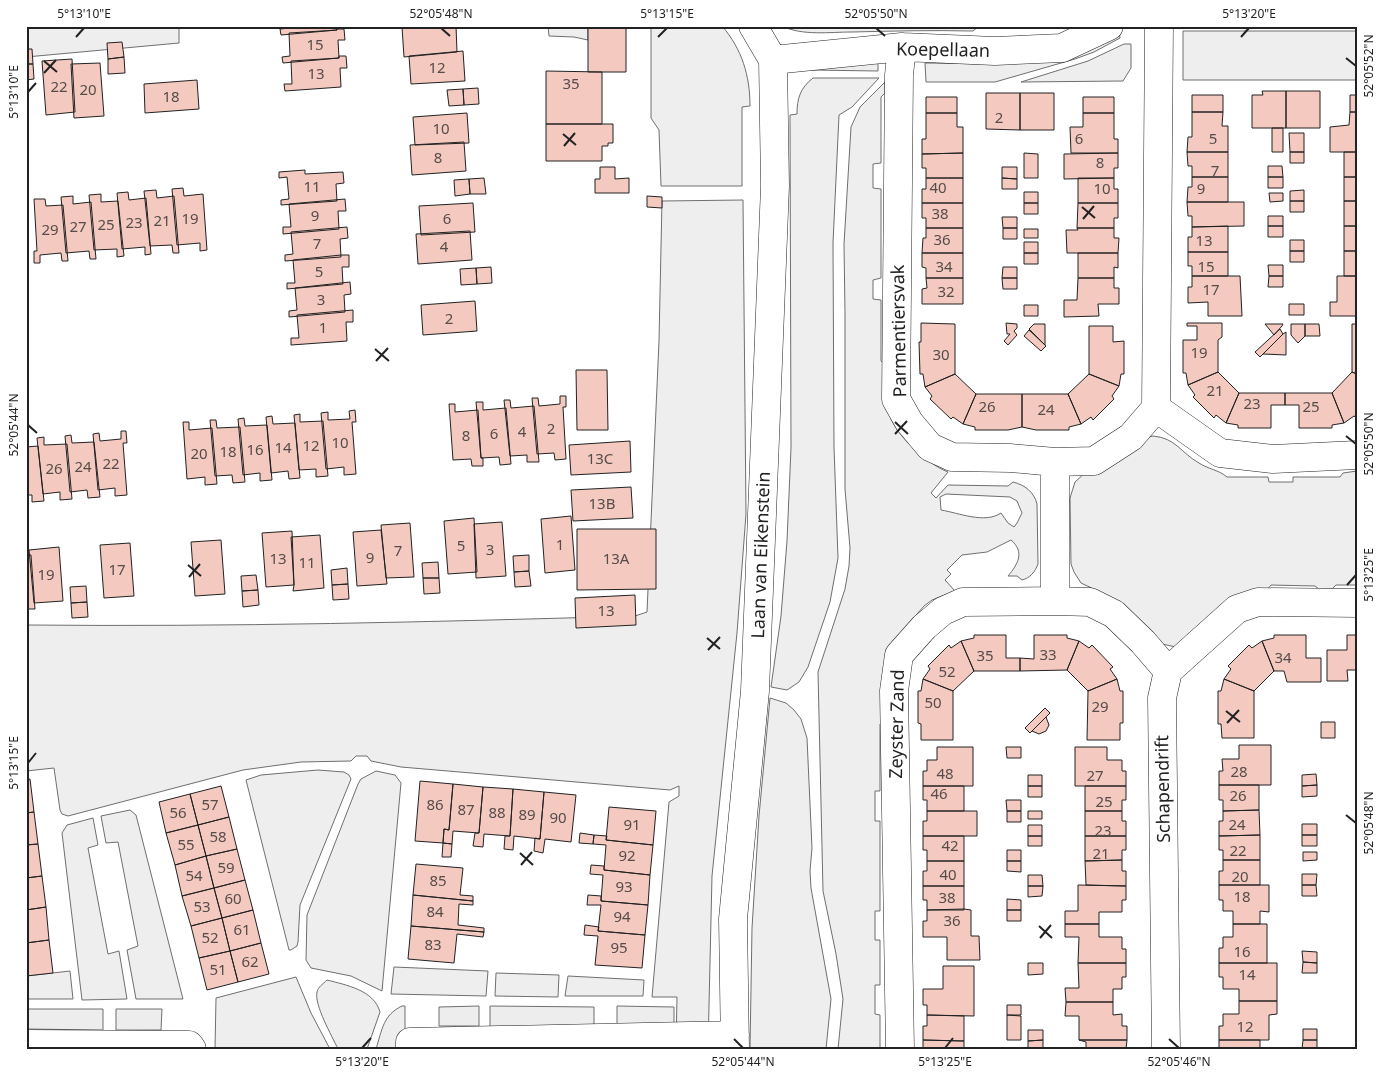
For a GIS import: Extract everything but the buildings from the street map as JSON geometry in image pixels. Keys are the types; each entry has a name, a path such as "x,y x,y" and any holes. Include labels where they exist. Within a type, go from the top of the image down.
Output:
{"street":[{"path":"753,26 773,60"},
{"name":"Koepellaan","path":"773,60 902,48 995,51 1062,48 1109,26"},
{"path":"1159,26 1156,408 1220,452 1273,459 1357,456"},
{"name":"Parmentiersvak","path":"902,48 899,75 896,399 909,422 930,447 952,457 1010,458 1055,462 1094,461 1131,437 1156,408"},
{"name":"Laan van Eikenstein","path":"735,1042 733,920 755,691 775,186 773,60"},
{"path":"1055,462 1055,601 1090,602 1114,614 1143,642 1168,671 1236,609 1258,602 1357,603"},
{"name":"Zeyster Zand","path":"900,1049 894,691 899,655 924,627 943,610 963,602 1055,601"},
{"name":"Schapendrift","path":"1166,1049 1162,698 1168,671"},
{"path":"410,1049 410,1042 735,1042"},
{"path":"26,1044 189,1045 192,1049"}],"shaded area":[{"path":"26,26 179,26 179,43 26,57"},
{"path":"548,26 588,26 588,40 574,37 549,36"},
{"path":"651,26 722,26 735,44 744,63 750,95 750,106 742,107 742,186 661,186 659,130 651,118"},
{"path":"782,26 979,26 973,31 816,33 798,31"},
{"path":"1119,31 1120,38 1094,52 995,82 926,82 925,63 999,64"},
{"path":"1183,31 1357,31 1357,80 1183,80"},
{"path":"1124,44 1131,44 1131,68 1123,81 1021,82 1088,61"},
{"path":"878,63 878,71 811,70 817,66"},
{"path":"813,78 879,78 852,107 839,115 833,243 834,447 838,558 830,602 808,667 799,682 787,690 771,687 781,616 787,541 791,448 790,115 797,114 800,94"},
{"path":"885,82 885,93 881,97 881,163 873,164 873,188 881,189 881,278 873,280 873,299 881,300 881,361 886,366 886,398 891,418 911,446 930,462 948,472 931,493 936,498 948,485 1008,486 1013,482 1028,490 1034,496 1037,504 1038,564 1032,574 1025,579 1022,580 1017,576 1008,576 1019,558 1018,549 1011,540 987,552 962,555 947,570 951,574 945,580 955,591 932,600 924,606 890,645 884,720 880,724 880,791 875,791 875,821 880,821 880,911 875,911 875,940 880,940 880,985 875,985 875,1014 880,1015 880,1049 838,1049 843,999 823,891 818,672 845,589 849,566 850,548 845,489 844,244 851,127 860,107","holes":["946,494 1010,497 1017,501 1022,513 1014,527 1008,523 1001,513 987,518 980,518 941,510 940,497"]},
{"path":"743,200 746,514 737,633 712,876 708,1049 676,1049 677,997 652,997 669,802 679,796 679,786 670,790 401,767 371,761 367,756 356,756 351,761 301,762 243,770 68,816 62,814 54,768 26,771 26,625 254,625 407,622 635,616 647,612 659,341 662,201"},
{"path":"1153,436 1161,437 1173,443 1199,463 1227,477 1268,477 1269,482 1293,482 1293,477 1340,477 1343,473 1357,471 1357,585 1336,585 1332,589 1319,589 1315,586 1271,585 1267,590 1176,647 1162,644 1100,592 1081,583 1071,564 1070,498 1075,482 1086,472 1139,439"},
{"path":"770,698 786,703 794,710 801,719 807,738 812,848 811,888 831,999 826,1049 750,1049 752,928 759,816"},
{"path":"318,770 344,772 351,779 300,905 297,946 289,950 246,780 261,775"},
{"path":"376,771 395,775 401,783 382,991 351,976 311,968 306,960 307,915 358,784 361,779"},
{"path":"130,810 136,815 183,999 136,999 127,950 138,946 118,842 106,843 101,816"},
{"path":"93,818 98,845 88,848 108,954 119,951 127,999 82,1000 62,833 67,825"},
{"path":"394,967 488,971 486,996 391,994"},
{"path":"70,971 73,999 26,999 26,976"},
{"path":"496,973 559,975 558,997 495,996"},
{"path":"568,976 644,980 643,996 565,996"},
{"path":"296,977 311,1013 330,1049 215,1049 216,998"},
{"path":"327,980 366,994 377,1005 380,1012 367,1049 338,1049 318,1005 318,989"},
{"path":"402,1006 405,1006 405,1049 376,1049 387,1019"},
{"path":"479,1006 479,1026 439,1026 439,1007"},
{"path":"490,1006 594,1007 594,1027 490,1027"},
{"path":"617,1006 674,1007 674,1027 617,1027"},
{"path":"26,1009 103,1009 103,1030 26,1029"},
{"path":"116,1009 162,1009 161,1030 116,1030"}]}
